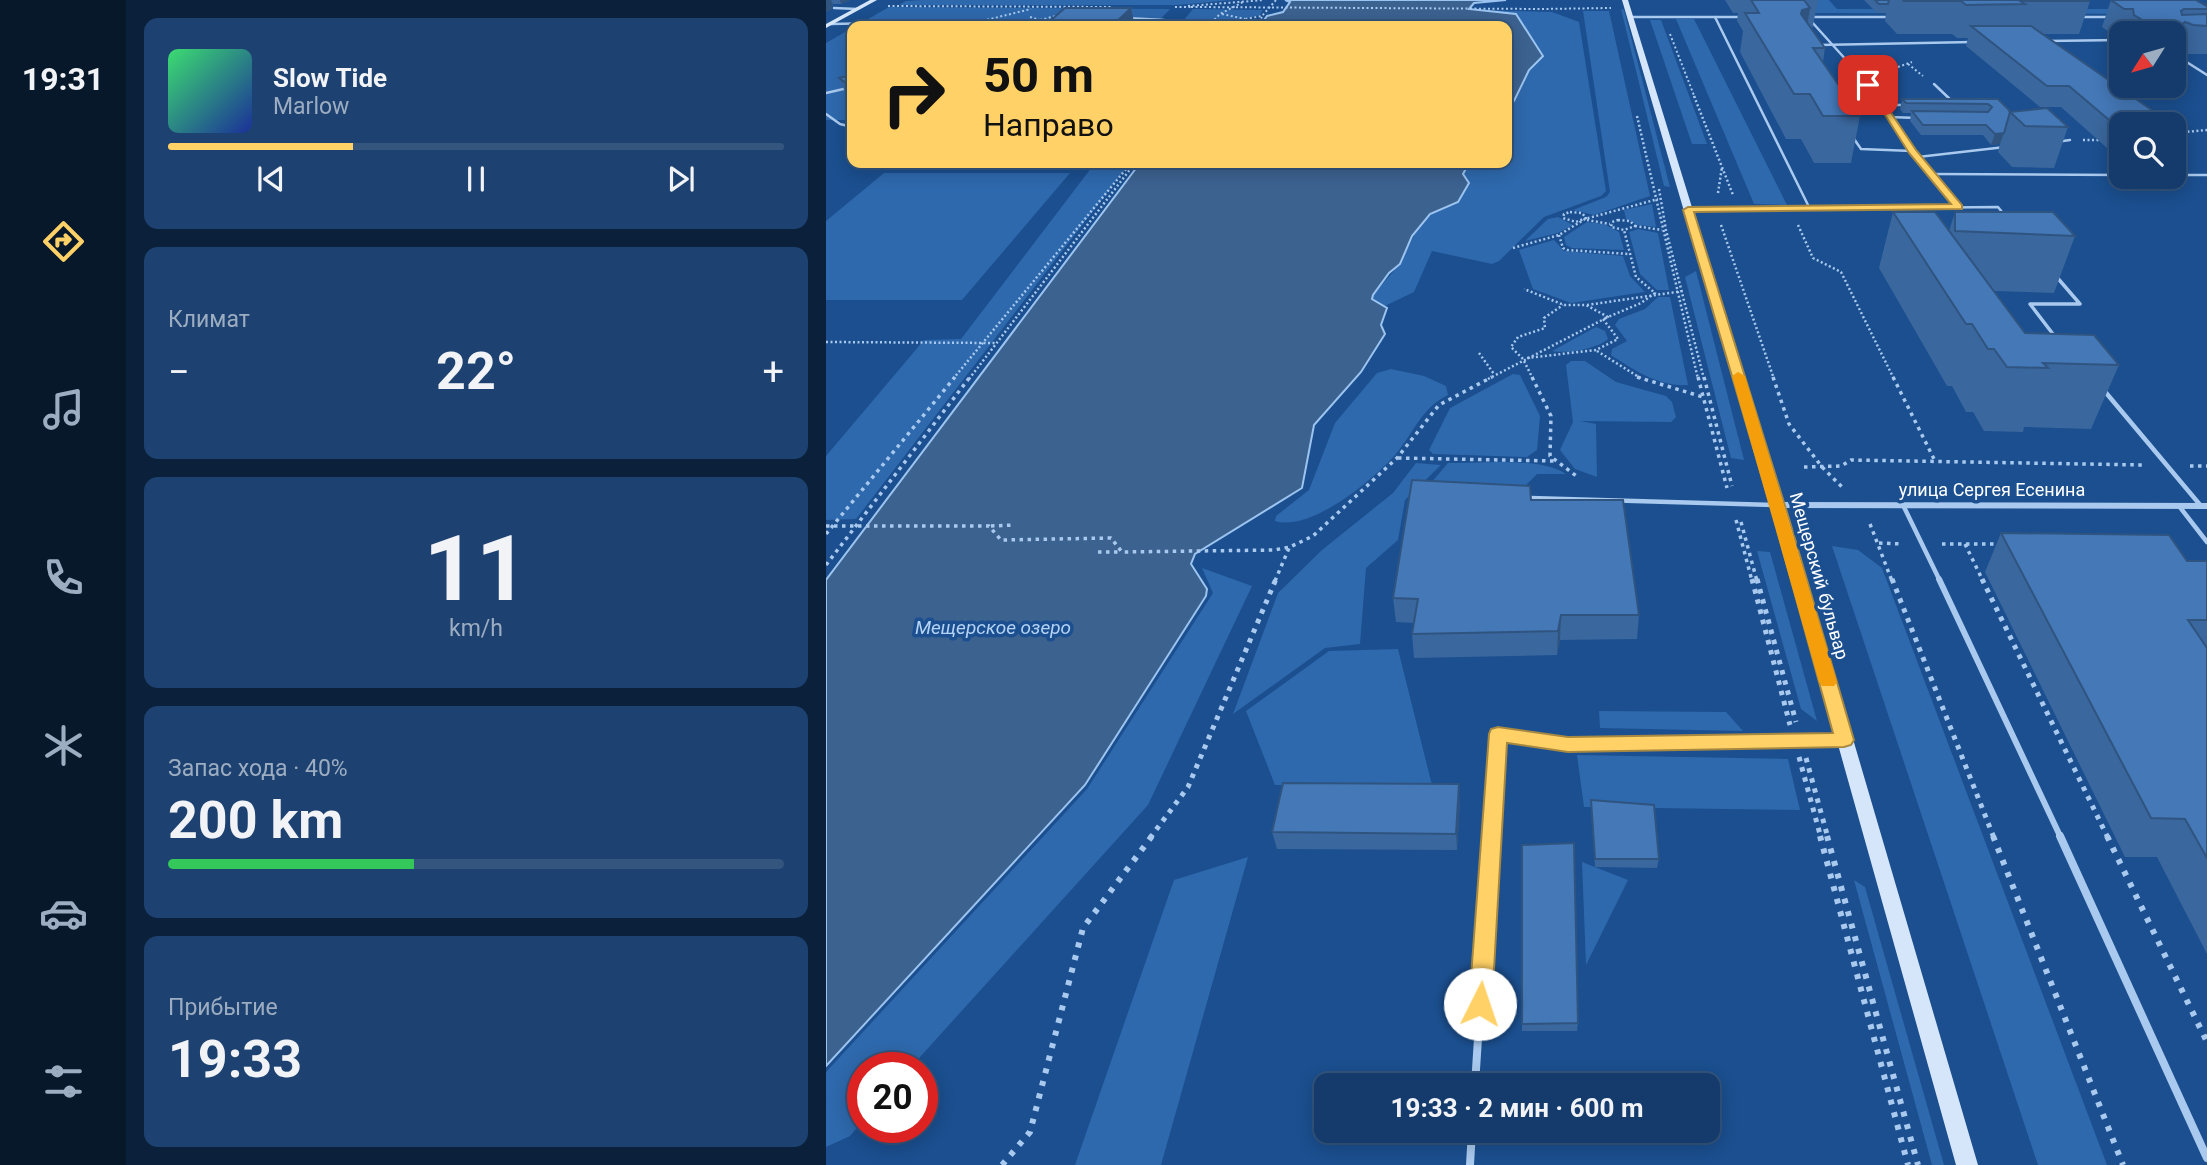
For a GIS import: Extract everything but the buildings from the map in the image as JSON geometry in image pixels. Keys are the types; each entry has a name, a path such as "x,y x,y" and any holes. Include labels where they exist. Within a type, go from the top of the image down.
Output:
{"main road":[{"path":"828,25 874,0"},
{"name":"Мещерский бульвар","path":"1625,0 1777,505 1967,1165"}],"street":[{"path":"1805,15 1899,17"},
{"path":"1632,17 1748,17"},
{"path":"2072,17 2123,17"},
{"name":"улица Сергея Есенина","path":"1777,505 2204,506"}],"lane":[{"path":"834,8 857,9"},
{"path":"2081,13 2086,17"},
{"path":"1805,15 1848,62"},
{"path":"1715,17 1810,209"},
{"path":"1118,18 1157,18 1164,21"},
{"path":"828,25 847,24"},
{"path":"2046,41 2109,40"},
{"path":"1816,46 1830,43 1980,42"},
{"path":"2186,62 2207,75"},
{"path":"1934,84 1955,102 1948,105"},
{"path":"1868,85 1912,151 1959,207"},
{"path":"826,93 847,88"},
{"path":"1882,105 1908,105"},
{"path":"826,114 847,126"},
{"path":"1889,117 1930,118"},
{"path":"1851,134 1861,149 1912,151"},
{"path":"2056,142 2070,140"},
{"path":"1918,157 2015,146"},
{"path":"1933,174 2109,175"},
{"path":"2186,175 2207,175"},
{"path":"1688,210 1998,207 2014,226"},
{"path":"2047,265 2080,304 2030,304 2059,343"},
{"path":"2091,380 2102,388 2204,506"},
{"path":"1531,498 1777,505"},
{"path":"1903,505 2024,756 2207,1158"},
{"path":"2179,506 2207,542"},
{"path":"1476,1073 1498,734 1568,745 1844,740"},
{"path":"1470,1165 1471,1143"}],"path":[{"path":"1264,0 1185,7 1615,8 1608,0"},
{"path":"1259,21 1276,0"},
{"path":"1213,21 1220,14 1246,1"},
{"path":"1224,4 1224,12"},
{"path":"883,6 1057,7 1040,20"},
{"path":"982,21 1039,7"},
{"path":"1044,7 1030,17 1040,20 1093,7"},
{"path":"1220,14 1245,19 1262,16"},
{"path":"1664,17 1731,191"},
{"path":"1634,104 1702,396 1798,741 1908,1165"},
{"path":"1641,112 1657,199"},
{"path":"2186,132 2207,130"},
{"path":"2070,140 2109,140"},
{"path":"1722,166 1715,209 1789,424 1822,467"},
{"path":"826,534 829,526 1129,168"},
{"path":"826,565 1129,168"},
{"path":"1585,219 1586,216 1578,212 1563,215 1568,221 1585,219 1657,199"},
{"path":"1620,209 1622,220"},
{"path":"1791,209 1813,258 1841,272 1935,461"},
{"path":"1513,248 1559,236 1585,219 1610,224 1622,220 1635,226"},
{"path":"1610,224 1613,228 1624,230 1635,226 1664,230"},
{"path":"1624,230 1636,277 1655,293"},
{"path":"1664,230 1683,291 1734,504"},
{"path":"1559,236 1563,248 1567,250 1630,254"},
{"path":"1524,289 1564,305 1586,305 1683,291"},
{"path":"1098,552 1274,550 1290,547 1313,536 1397,458 1439,405 1523,359 1641,303 1655,293"},
{"path":"1564,305 1545,318 1545,328 1518,337 1511,347 1523,359 1551,416 1549,451 1555,460 1579,478"},
{"path":"1586,305 1608,317 1603,320"},
{"path":"1523,359 1596,350 1618,339 1603,320"},
{"path":"826,342 995,343"},
{"path":"1596,350 1638,378 1710,398"},
{"path":"1479,353 1494,374"},
{"path":"1397,458 1555,460"},
{"path":"1804,467 1841,466 1851,460 2207,466"},
{"path":"1861,505 1879,543 2123,1165"},
{"path":"829,526 1014,526"},
{"path":"989,526 1001,540 1111,538 1122,552"},
{"path":"1879,543 2005,544"},
{"path":"1965,544 2207,1042"},
{"path":"1002,1165 1030,1132 1083,928 1188,788 1290,547"},
{"path":"1798,741 1918,1165"}],"shaded area":[{"path":"1233,0 1178,5 899,5 906,1"},
{"path":"1804,0 1829,0 1837,9 2181,9 2189,14 1804,13"},
{"path":"889,7 1170,9 1159,21 865,21"},
{"path":"1193,9 1263,10 1260,15 1239,21 1183,21"},
{"path":"1621,9 1624,10 1670,187 1664,186"},
{"path":"1469,10 1552,12 1579,22 1606,191 1601,196 1544,217 1499,261 1492,264 1432,251 1414,292 1385,306 1372,298 1373,295 1398,265 1425,219 1454,205 1466,168 1512,168 1512,103 1529,70 1543,56 1514,13"},
{"path":"1583,11 1609,11 1650,196 1594,215 1573,210 1606,197 1610,192"},
{"path":"1676,19 1694,19 1787,205 1754,204"},
{"path":"1650,20 1661,20 1707,144 1692,144"},
{"path":"847,31 847,120 826,120 826,43"},
{"path":"1091,168 1126,168 856,519 826,520 826,456 924,340 961,339"},
{"path":"884,173 1070,173 962,300 826,300 826,221"},
{"path":"1652,204 1656,227 1638,225 1626,219 1624,210"},
{"path":"1558,217 1573,225 1558,233 1525,241 1548,219"},
{"path":"1587,222 1604,224 1619,232 1624,250 1572,248 1566,245 1564,237"},
{"path":"1638,229 1658,233 1669,290 1657,290 1640,274 1629,232"},
{"path":"1554,240 1564,251 1623,256 1630,276 1645,292 1571,303 1533,289 1519,250"},
{"path":"1696,271 1744,460 1731,458 1685,277"},
{"path":"1658,297 1670,297 1688,385 1657,380 1611,355 1612,349 1627,341 1615,325 1619,319 1645,309"},
{"path":"1596,327 1605,331 1608,339 1603,343 1581,350 1552,351"},
{"path":"1571,361 1585,361 1616,382 1666,396 1672,402 1676,417 1671,422 1580,421 1596,424 1597,477 1575,469 1560,450 1573,422 1566,365"},
{"path":"1391,369 1424,376 1446,386 1448,395 1431,406 1395,455 1357,490 1323,512 1306,519 1275,521 1276,516 1309,490 1335,423 1377,373"},
{"path":"1513,374 1520,375 1540,416 1537,450 1527,457 1433,454 1429,450 1450,408"},
{"path":"1416,463 1441,465 1405,500 1398,540 1366,568 1360,644 1325,648 1233,714 1278,593 1322,550 1393,493"},
{"path":"1448,463 1526,463 1555,468 1566,474 1537,474 1524,487 1430,484"},
{"path":"1832,546 1858,550 1882,568 2107,1165 2038,1165"},
{"path":"1757,551 1770,552 1817,721 1801,709"},
{"path":"1202,568 1252,586 1148,805 925,1052 847,1052 847,1137 826,1147 826,1072 1087,789 1213,593"},
{"path":"1398,649 1432,785 1275,785 1246,711 1329,651"},
{"path":"1599,711 1726,712 1743,731 1600,728"},
{"path":"1577,755 1788,759 1800,810 1584,807"},
{"path":"1248,857 1161,1165 1075,1165 1174,880"},
{"path":"1582,862 1628,880 1586,965"},
{"path":"1854,880 1865,887 1944,1165 1932,1165"}],"water":[{"path":"1285,0 1506,0 1474,3 1469,9 1516,14 1543,56 1529,70 1512,103 1512,21 1264,21 1267,16 1283,12 1290,2"},
{"name":"Мещерское озеро","path":"1136,168 1466,168 1463,174 1469,183 1458,202 1430,214 1412,236 1400,264 1389,273 1373,295 1372,299 1387,308 1381,325 1385,334 1361,372 1314,425 1302,488 1195,554 1191,564 1207,589 1206,596 1085,785 826,1066 826,580"}],"slow traffic":[{"path":"1738,376 1828,682"}],"route":[{"path":"1480,1004 1498,734 1568,745 1844,740 1688,210 1959,207 1912,151 1868,85"}]}
